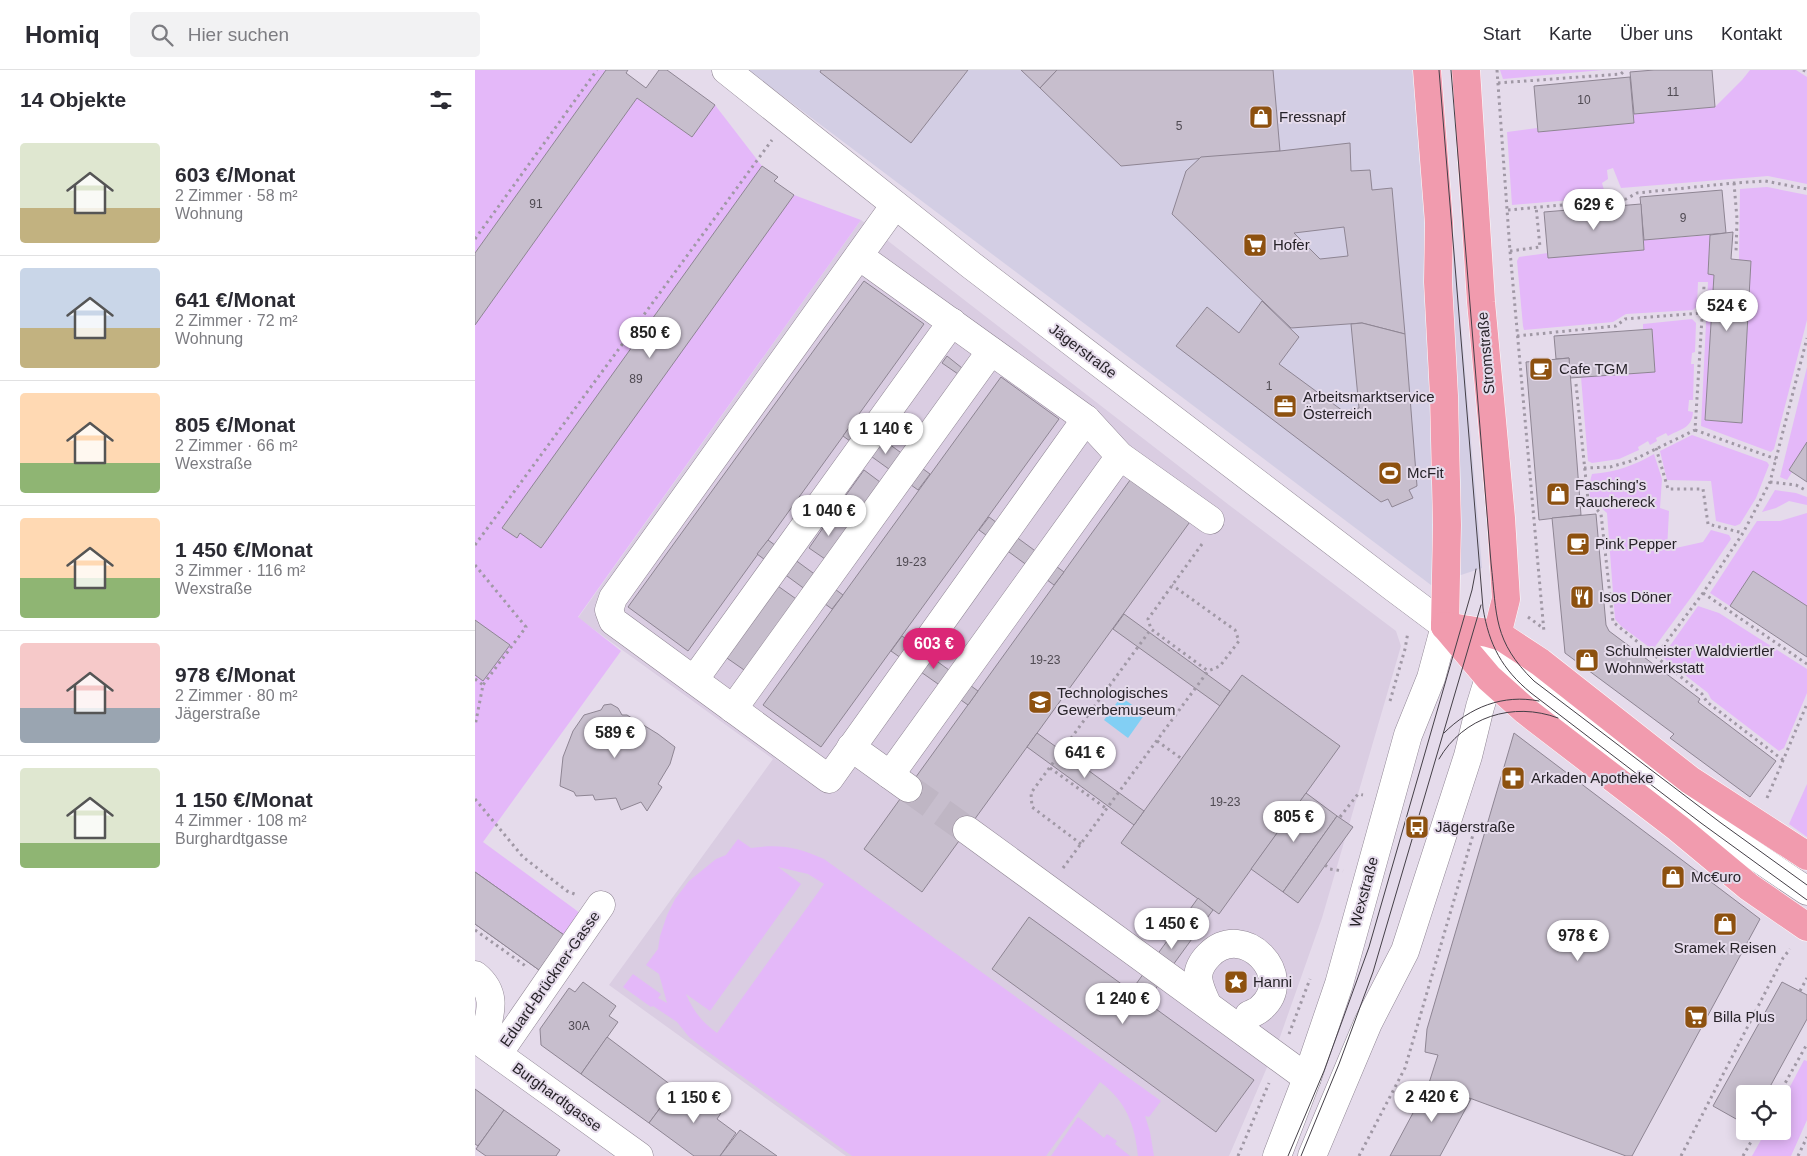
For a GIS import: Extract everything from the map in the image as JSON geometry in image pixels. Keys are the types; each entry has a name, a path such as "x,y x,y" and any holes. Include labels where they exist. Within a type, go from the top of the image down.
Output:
{"main road":[{"path":"1427,70 1439,223 1438,282 1444,396 1447,525 1445,626"},
{"name":"Stromstraße","path":"1466,70 1481,292 1501,518 1506,599 1492,657"},
{"name":"Jägerstraße","path":"1445,626 1492,657 1525,711 1647,804 1737,877 1800,936"},
{"name":"Jägerstraße","path":"1445,626 1492,657 1540,662 1690,780 1807,856"}],"street":[{"name":"Jägerstraße","path":"726,70 971,265 1445,626"},
{"path":"895,205 613,598 609,610 613,621 829,779 1086,419"},
{"path":"859,256 1086,419 1120,456 1207,529"},
{"path":"694,680 952,322"},
{"path":"733,708 991,351"},
{"path":"851,747 899,781 1120,456"},
{"name":"Wexstraße","path":"1277,1156 1307,1078 1339,984 1408,734 1431,678 1445,626"},
{"path":"1312,1156 1368,1023 1405,951 1468,756 1492,657 1499,644 1517,673 1533,688 1739,845 1807,892"},
{"path":"967,830 1307,1078"},
{"name":"Eduard-Brückner-Gasse","path":"485,1045 547,982 601,904"},
{"path":"1207,1004 1198,984 1199,969 1205,959 1215,950 1225,945 1238,943 1261,954 1270,965 1273,979 1272,994 1262,1008 1249,1015"},
{"path":"475,975 486,984 491,1007 485,1045"},
{"name":"Burghardtgasse","path":"485,1045 639,1156"}],"path":[{"path":"475,239 597,70"},
{"path":"1498,83 1621,74 1625,70"},
{"path":"1803,70 1807,72"},
{"path":"475,545 787,119"},
{"path":"1508,210 1626,199 1637,194 1734,182 1765,181 1807,188"},
{"path":"1734,182 1737,220 1736,252"},
{"path":"1509,251 1540,247 1537,206"},
{"path":"1695,430 1704,286"},
{"path":"1517,336 1616,326 1625,319 1703,313"},
{"path":"1655,657 1703,594 1743,533 1770,482 1807,338"},
{"path":"1576,384 1588,500 1601,514 1613,622 1702,694 1707,702 1783,760"},
{"path":"1584,468 1617,465 1631,461 1695,430 1776,459"},
{"path":"1656,448 1668,489 1703,489 1708,524 1743,533"},
{"path":"1770,482 1796,485 1807,492"},
{"path":"1207,529 1148,619 1151,629 1208,671"},
{"path":"475,565 526,627 483,685 475,726"},
{"path":"1048,889 1208,671 1220,666 1239,642 1235,630 1172,585"},
{"path":"1703,594 1807,664"},
{"path":"1081,844 1032,807 1031,793 1151,629"},
{"path":"475,679 483,685"},
{"path":"1765,802 1807,704"},
{"path":"1157,741 1182,759"},
{"path":"1050,768 1107,809"},
{"path":"1339,817 1358,794"},
{"path":"475,799 523,857 567,891 601,904"},
{"path":"1359,1156 1405,1068 1478,816"},
{"path":"1325,865 1336,870"},
{"path":"475,930 547,982"},
{"path":"1681,1156 1783,958 1800,936"},
{"path":"1800,992 1807,978"},
{"path":"1784,1085 1807,1044"},
{"path":"1799,1156 1807,1137"},
{"path":"1743,1156 1752,1140"}],"shaded area":[{"path":"475,70 606,70 475,253"},
{"path":"748,70 1439,70 1482,568 1431,585"},
{"path":"1500,70 1603,70 1503,79"},
{"path":"1750,70 1796,70 1807,77 1807,184 1768,176 1621,188 1613,168 1607,170 1608,179 1602,183 1606,197 1512,205 1507,132 1537,128 1538,132 1634,123 1634,114 1715,107"},
{"path":"637,98 692,137 715,105 762,166 503,528 517,538 794,195 861,220 578,617 621,651 483,842 580,913 564,935 475,872 475,675 509,645 475,620 475,325"},
{"path":"1767,187 1807,195 1807,320 1774,449 1771,452 1701,426 1708,282 1698,282 1697,306 1693,310 1626,314 1613,322 1524,330 1517,261 1519,257 1548,253 1644,250 1644,240 1710,235 1708,274 1714,275 1705,420 1742,423 1751,261 1739,260 1740,189"},
{"name":"Technologisches Gewerbemuseum","path":"861,220 1229,505 1396,631 1401,646 1322,918 1280,1037 1229,1156 846,1156 609,985 773,759 578,618"},
{"path":"1692,319 1696,323 1695,352 1692,353 1691,364 1694,364 1693,400 1689,400 1688,411 1693,412 1691,422 1681,430 1668,436 1666,433 1656,438 1657,441 1650,445 1648,441 1638,447 1639,450 1619,459 1592,463 1588,461 1581,377 1655,372 1652,329 1643,329 1643,324"},
{"path":"1807,367 1807,442 1789,470 1792,472 1787,480 1780,477"},
{"path":"1692,435 1767,462 1769,465 1756,498 1740,524 1735,526 1716,521 1711,481 1667,480 1660,451"},
{"path":"1654,454 1662,479 1660,508 1669,511 1667,550 1703,542 1711,530 1729,535 1731,539 1654,648 1649,647 1621,626 1615,619 1607,513 1590,498 1589,485 1592,474 1624,468"},
{"path":"1775,490 1796,493 1807,497 1807,505 1789,501 1776,508 1762,512"},
{"path":"1807,513 1807,606 1753,571 1730,606 1710,593 1757,521 1780,521"},
{"path":"1698,606 1719,613 1807,669 1807,693 1784,748 1779,751 1711,699 1708,693 1662,657"},
{"path":"1807,784 1807,837 1789,824"},
{"path":"738,839 751,848 771,846 788,848 824,859 1161,1101 1149,1117 1145,1116 1154,1156 1138,1156 1132,1124 1128,1114 1109,1089 1100,1082 1046,1156 852,1156 703,1048 689,1037 677,1022 653,1006 651,1007 623,987 633,974 661,994 658,998 667,1003 659,974 646,965 658,949 667,915 675,899 689,881 716,859 726,855","holes":["778,867 808,874 824,884 717,1033 699,1016 686,994 710,1011 801,884"]},
{"path":"1804,1060 1807,1061 1807,1120 1791,1156 1752,1156 1761,1140 1791,1140 1791,1085"},
{"path":"1078,1117 1104,1138 1107,1134 1117,1141 1115,1144 1130,1156 1051,1156"}],"water":[{"path":"1121,697 1145,714 1128,738 1104,720"}],"building":[{"path":"606,70 628,70 626,73 646,88 659,70 667,70 715,105 692,137 637,98 475,325 475,253"},
{"path":"821,70 968,70 911,143 820,72"},
{"path":"1021,70 1057,70 1040,88"},
{"path":"1057,70 1273,70 1280,151 1121,166 1040,88"},
{"path":"1712,70 1715,107 1634,114 1630,72"},
{"path":"1630,77 1634,123 1538,132 1534,86"},
{"name":"Hofer","path":"1350,143 1351,171 1370,170 1372,190 1392,188 1405,334 1362,323 1291,328 1172,214 1186,171 1201,157","holes":["1344,227 1348,256 1320,259 1294,233"]},
{"path":"762,166 778,177 774,181 794,195 541,548 520,533 517,538 502,528"},
{"path":"1722,190 1726,233 1644,240 1640,197"},
{"path":"1641,204 1644,250 1548,258 1544,212"},
{"path":"1733,232 1731,259 1751,261 1742,423 1705,420 1714,275 1708,274 1710,235"},
{"path":"864,281 924,324 688,651 628,607"},
{"path":"1262,301 1299,337 1279,364 1343,411 1359,408 1351,324 1362,323 1405,334 1417,486 1409,490 1413,498 1392,507 1388,499 1381,502 1176,346 1207,307 1239,333"},
{"path":"1652,329 1655,372 1570,378 1569,358 1556,359 1554,336"},
{"path":"947,356 962,368 958,374 942,363"},
{"path":"1569,358 1581,515 1539,520 1526,362"},
{"path":"1001,377 1059,419 821,747 763,705"},
{"path":"855,419 930,474 918,490 843,436"},
{"path":"1807,442 1807,482 1789,470"},
{"path":"864,470 880,482 857,514 841,502"},
{"path":"1133,476 1192,519 922,892 864,849"},
{"path":"1596,514 1606,625 1609,631 1700,699 1698,702 1776,761 1750,797 1670,738 1674,734 1565,653 1552,518"},
{"path":"832,515 848,527 825,559 809,548"},
{"path":"989,517 1064,572 1054,585 979,530"},
{"path":"768,540 843,595 832,609 757,554"},
{"path":"1753,571 1807,606 1807,657 1730,606"},
{"path":"775,584 799,601 747,672 724,656"},
{"path":"1124,614 1230,691 1220,706 1113,629"},
{"path":"475,620 510,645 483,681 475,675"},
{"path":"902,636 978,691 968,705 891,651"},
{"name":"Technologisches Gewerbemuseum","path":"1242,675 1340,746 1219,914 1121,843"},
{"path":"611,704 618,708 622,715 627,715 675,747 670,764 658,784 662,787 647,811 641,802 621,810 616,798 595,800 593,795 576,796 574,792 560,786 563,757 573,731 584,715 601,710 604,705"},
{"path":"1037,733 1144,811 1134,825 1027,747"},
{"path":"1514,733 1760,919 1632,1156 1626,1156 1429,1083 1438,1055 1425,1052 1427,1029"},
{"path":"1306,793 1337,816 1283,892 1251,869"},
{"path":"1337,816 1353,827 1298,903 1283,892"},
{"path":"475,872 564,935 539,970 475,924"},
{"path":"475,872 564,935 539,970 475,924"},
{"path":"1198,898 1213,910 1146,1002 1131,991"},
{"path":"1029,917 1254,1080 1216,1132 992,969"},
{"path":"583,982 616,1006 609,1016 618,1022 581,1074 541,1045 540,1029 569,988 575,992"},
{"path":"1782,982 1807,995 1807,1019 1771,1085 1736,1085 1736,1119 1713,1106"},
{"path":"607,1037 675,1088 649,1123 581,1074"},
{"path":"1429,1083 1471,1099 1440,1156 1390,1156"},
{"path":"675,1088 695,1103 703,1091 725,1107 717,1119 736,1133 720,1156 694,1156 649,1123"},
{"path":"475,1089 504,1110 478,1146 475,1144"},
{"path":"504,1110 560,1150 556,1156 486,1156 476,1149"},
{"path":"740,1130 777,1156 720,1156"}],"tunnel":[{"path":"908,788 967,830"}],"tram line":[{"path":"1439,70 1483,608 1493,645 1512,675 1531,693 1701,823 1807,900"},
{"path":"1451,70 1491,563 1496,613 1504,640 1521,667 1534,681 1721,823 1807,885"},
{"path":"1288,1156 1324,1071 1369,947 1472,590 1476,569"},
{"path":"1301,1156 1339,1064 1373,972 1481,605"},
{"path":"1444,733 1465,716 1488,705 1513,699 1539,701"},
{"path":"1439,759 1449,744 1461,732 1491,716 1507,712 1524,711 1558,718"}],"place":[{"name":"Fressnapf","path":"1261,117"},
{"name":"Hofer","path":"1255,245"},
{"name":"Cafe TGM","path":"1541,369"},
{"name":"Arbeitsmarktservice Österreich","path":"1285,406"},
{"name":"McFit","path":"1390,473"},
{"name":"Fasching's Rauchereck","path":"1558,494"},
{"name":"Pink Pepper","path":"1578,544"},
{"name":"Isos Döner","path":"1582,597"},
{"name":"Schulmeister Waldviertler Wohnwerkstatt","path":"1587,660"},
{"name":"Technologisches Gewerbemuseum","path":"1040,702"},
{"name":"Arkaden Apotheke","path":"1513,778"},
{"name":"Jägerstraße","path":"1417,827"},
{"name":"Mc€uro","path":"1673,877"},
{"name":"Sramek Reisen","path":"1725,924"},
{"name":"Hanni","path":"1236,982"},
{"name":"Billa Plus","path":"1696,1017"}]}
